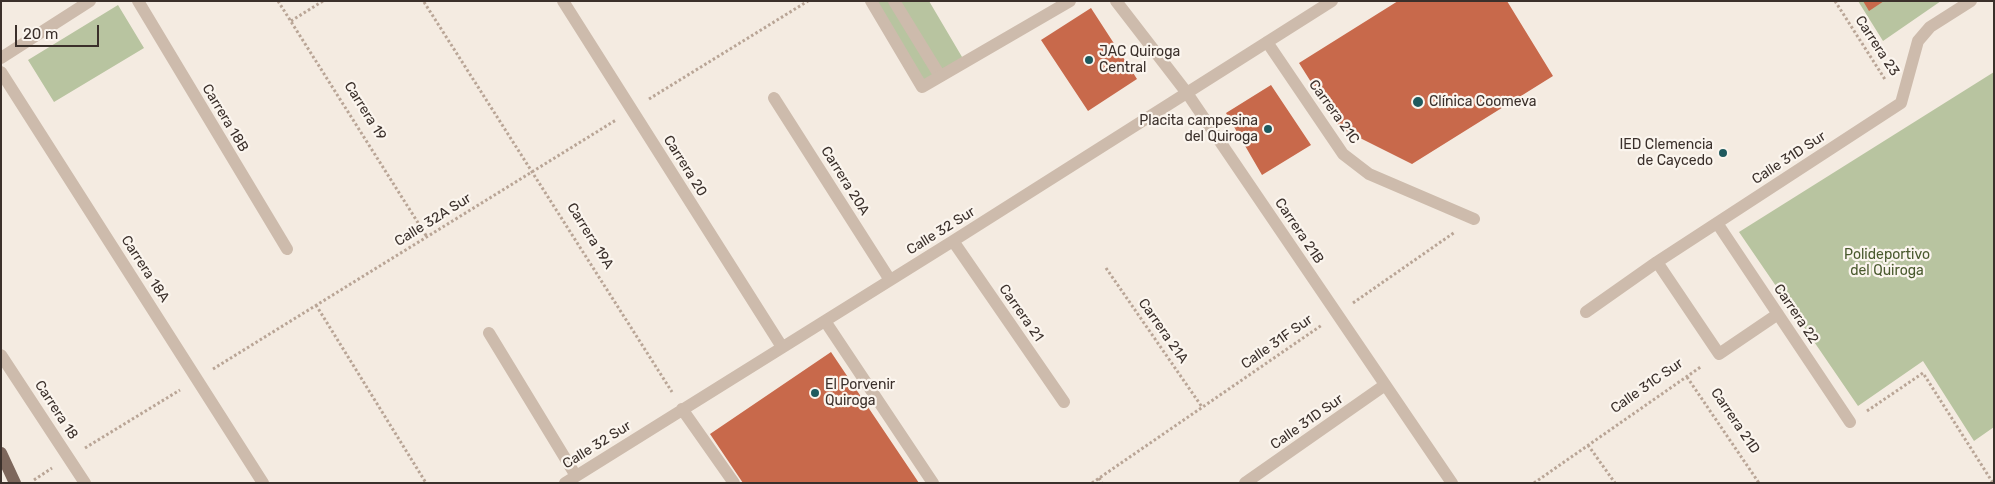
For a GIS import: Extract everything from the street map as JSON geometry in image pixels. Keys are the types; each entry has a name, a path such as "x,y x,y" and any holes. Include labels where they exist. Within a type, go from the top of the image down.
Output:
{"main road":[{"path":"1,453 15,483"}],"street":[{"path":"1,58 90,1"},
{"name":"Carrera 18B","path":"138,1 287,249"},
{"name":"Carrera 20","path":"563,1 782,347"},
{"path":"871,1 922,87 1070,1"},
{"path":"894,1 940,76"},
{"name":"Carrera 21B","path":"1116,1 1187,93 1452,483"},
{"name":"Calle 32 Sur","path":"565,483 953,241 1332,1"},
{"path":"1900,103 1918,41 1930,27 1971,1"},
{"name":"Carrera 21C","path":"1267,42 1343,154 1369,174 1474,219"},
{"name":"Carrera 18A","path":"1,72 263,483"},
{"name":"Carrera 20A","path":"774,98 890,280"},
{"name":"Calle 31D Sur","path":"1586,312 1657,262 1900,103"},
{"name":"Carrera 22","path":"1717,223 1850,422"},
{"name":"Carrera 21","path":"953,241 1064,402"},
{"path":"1657,262 1719,354 1778,314"},
{"path":"825,321 933,483"},
{"path":"489,333 576,476"},
{"name":"Carrera 18","path":"1,355 85,483"},
{"name":"Calle 31D Sur","path":"1245,483 1385,385"},
{"path":"682,409 734,483"}],"path":[{"name":"Carrera 19","path":"278,1 427,237"},
{"path":"291,21 323,1"},
{"name":"Calle 32A Sur","path":"29,483 808,1"},
{"name":"Carrera 23","path":"1835,1 1900,103"},
{"name":"Carrera 19A","path":"424,2 682,409"},
{"name":"Calle 31F Sur","path":"1092,483 1474,219"},
{"name":"Carrera 21A","path":"1106,268 1202,407"},
{"path":"316,305 426,483"},
{"name":"Calle 31C Sur","path":"1534,483 1719,354"},
{"path":"1850,422 1923,373 1993,483"},
{"name":"Carrera 21D","path":"1687,377 1759,483"},
{"path":"1588,446 1615,483"},
{"path":"1099,478 1102,483"}],"green space":[{"path":"871,1 929,1 965,62 922,87"},
{"path":"1858,1 1941,1 1883,41"},
{"path":"118,5 144,48 54,102 28,60"},
{"name":"Polideportivo del Quiroga","path":"1994,72 1994,427 1974,441 1923,361 1858,406 1739,232"}],"building":[{"name":"Clínica Coomeva","path":"1398,1 1507,1 1553,76 1412,164 1340,128 1299,63"},
{"path":"1863,1 1884,1 1869,11"},
{"name":"JAC Quiroga Central","path":"1091,8 1137,79 1088,111 1041,40"},
{"name":"Placita campesina del Quiroga","path":"1271,85 1311,145 1262,175 1226,113"},
{"name":"El Porvenir Quiroga","path":"831,352 919,483 743,483 710,434"}],"place":[{"name":"JAC Quiroga Central","path":"1089,60"},
{"name":"Clínica Coomeva","path":"1418,102"},
{"name":"Placita campesina del Quiroga","path":"1268,129"},
{"name":"IED Clemencia de Caycedo","path":"1723,153"},
{"name":"El Porvenir Quiroga","path":"815,393"}]}
